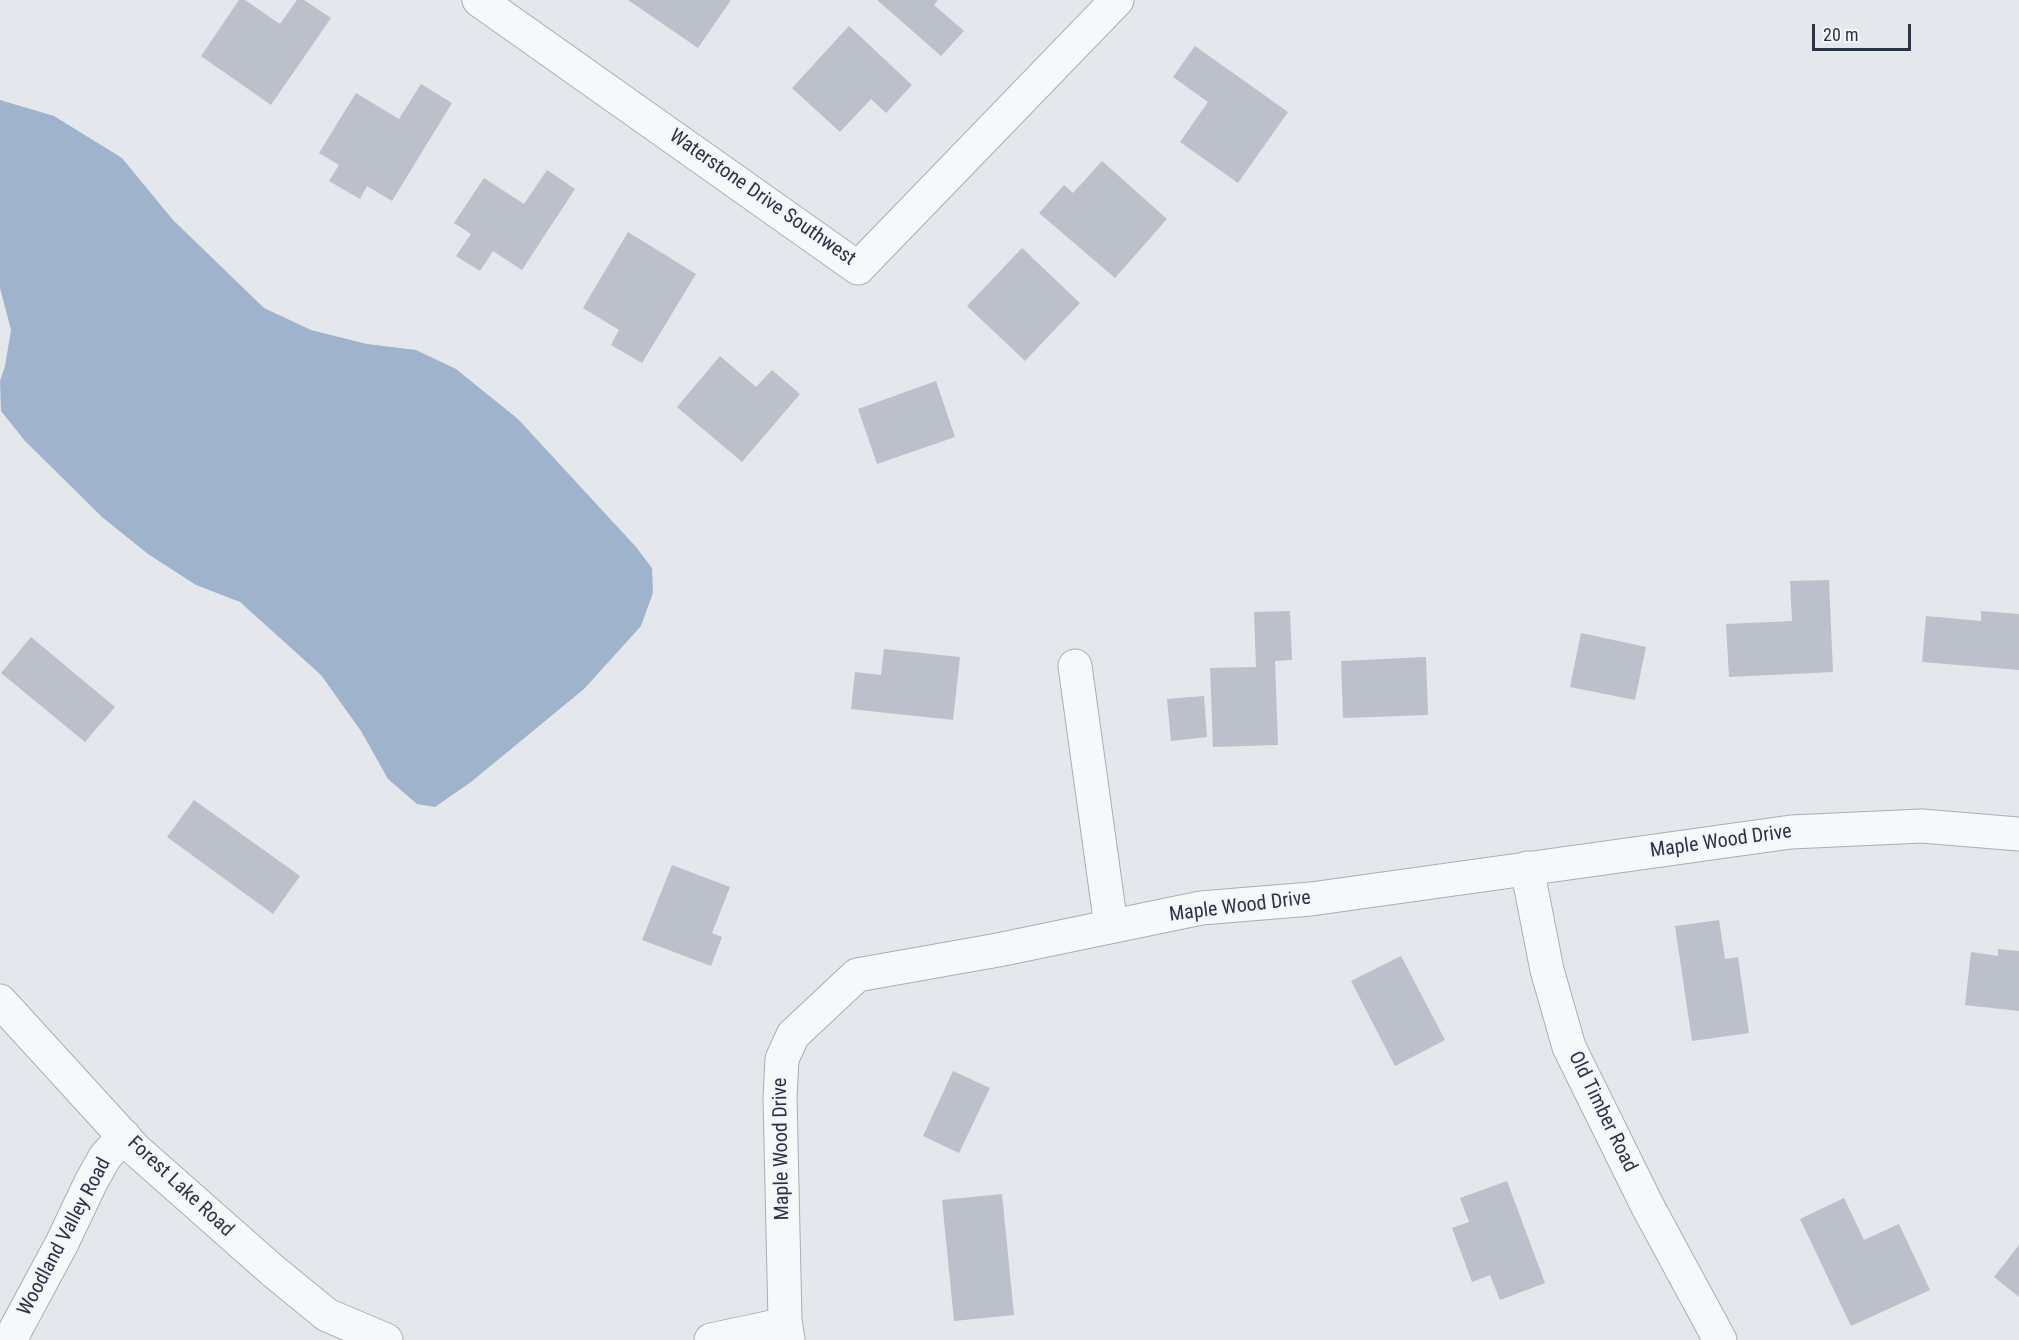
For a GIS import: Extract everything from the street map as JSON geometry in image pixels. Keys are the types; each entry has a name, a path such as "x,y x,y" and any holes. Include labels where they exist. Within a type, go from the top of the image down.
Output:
{"street":[{"name":"Waterstone Drive Southwest","path":"479,0 858,268 1117,0"},
{"path":"1075,666 1111,926"},
{"name":"Maple Wood Drive","path":"787,1330 780,1098 782,1059 793,1035 857,975 998,950 1201,908 1311,899 1791,832 1922,826 2019,834"},
{"name":"Old Timber Road","path":"1527,868 1547,970 1569,1047 1648,1207 1720,1340"},
{"name":"Forest Lake Road","path":"0,1001 135,1149 272,1270 327,1315 386,1340"},
{"name":"Woodland Valley Road","path":"9,1340 62,1243 105,1157 124,1136"},
{"path":"711,1340 772,1327 787,1330"}],"water":[{"path":"0,100 54,116 122,158 173,220 264,308 311,330 367,344 416,350 456,369 518,419 636,547 652,568 653,593 641,626 584,689 471,782 435,807 417,804 388,779 361,731 321,675 240,602 196,585 148,554 102,517 25,441 1,411 0,381 11,330 0,288"}],"building":[{"path":"239,0 245,0 280,24 297,0 304,0 331,18 271,105 201,56"},
{"path":"628,0 731,0 698,48"},
{"path":"877,0 938,0 934,5 964,31 941,56"},
{"path":"849,26 912,85 886,113 871,99 840,132 792,88"},
{"path":"1195,46 1288,112 1238,183 1180,142 1208,102 1173,77"},
{"path":"421,84 452,103 392,201 367,186 360,199 329,181 339,165 319,153 356,93 399,119"},
{"path":"1102,161 1167,219 1115,278 1039,213 1064,185 1073,193"},
{"path":"547,170 575,189 522,270 493,251 480,271 456,256 471,234 454,223 484,178 524,204"},
{"path":"628,232 696,274 642,363 611,345 619,330 583,308"},
{"path":"1022,248 1080,303 1025,361 967,306"},
{"path":"720,356 756,387 772,370 800,394 742,462 677,407"},
{"path":"936,381 955,437 877,464 858,409"},
{"path":"1829,580 1833,672 1729,677 1726,624 1792,621 1790,581"},
{"path":"1290,611 1292,660 1275,661 1278,745 1213,747 1210,668 1256,667 1254,612"},
{"path":"1981,611 2019,614 2019,670 1922,662 1926,616 1981,621"},
{"path":"1581,633 1646,647 1635,700 1570,687"},
{"path":"31,637 115,707 85,742 1,673"},
{"path":"884,649 960,657 953,720 851,709 855,672 881,675"},
{"path":"1426,657 1428,715 1343,718 1341,661"},
{"path":"1204,696 1207,737 1171,741 1167,699"},
{"path":"194,800 300,876 273,914 167,837"},
{"path":"672,865 730,887 712,933 722,937 711,966 642,940"},
{"path":"1719,920 1725,959 1738,957 1749,1033 1692,1041 1675,926"},
{"path":"1998,949 2019,951 2019,1011 1965,1005 1971,952 1998,956"},
{"path":"1401,956 1445,1040 1395,1066 1351,981"},
{"path":"953,1071 990,1088 959,1153 923,1136"},
{"path":"1507,1181 1545,1283 1500,1300 1490,1275 1472,1282 1452,1228 1469,1222 1460,1198"},
{"path":"1002,1194 1014,1315 954,1321 942,1200"},
{"path":"1844,1198 1864,1240 1899,1224 1930,1290 1851,1326 1800,1219"},
{"path":"2019,1245 2019,1297 1994,1277"}]}
